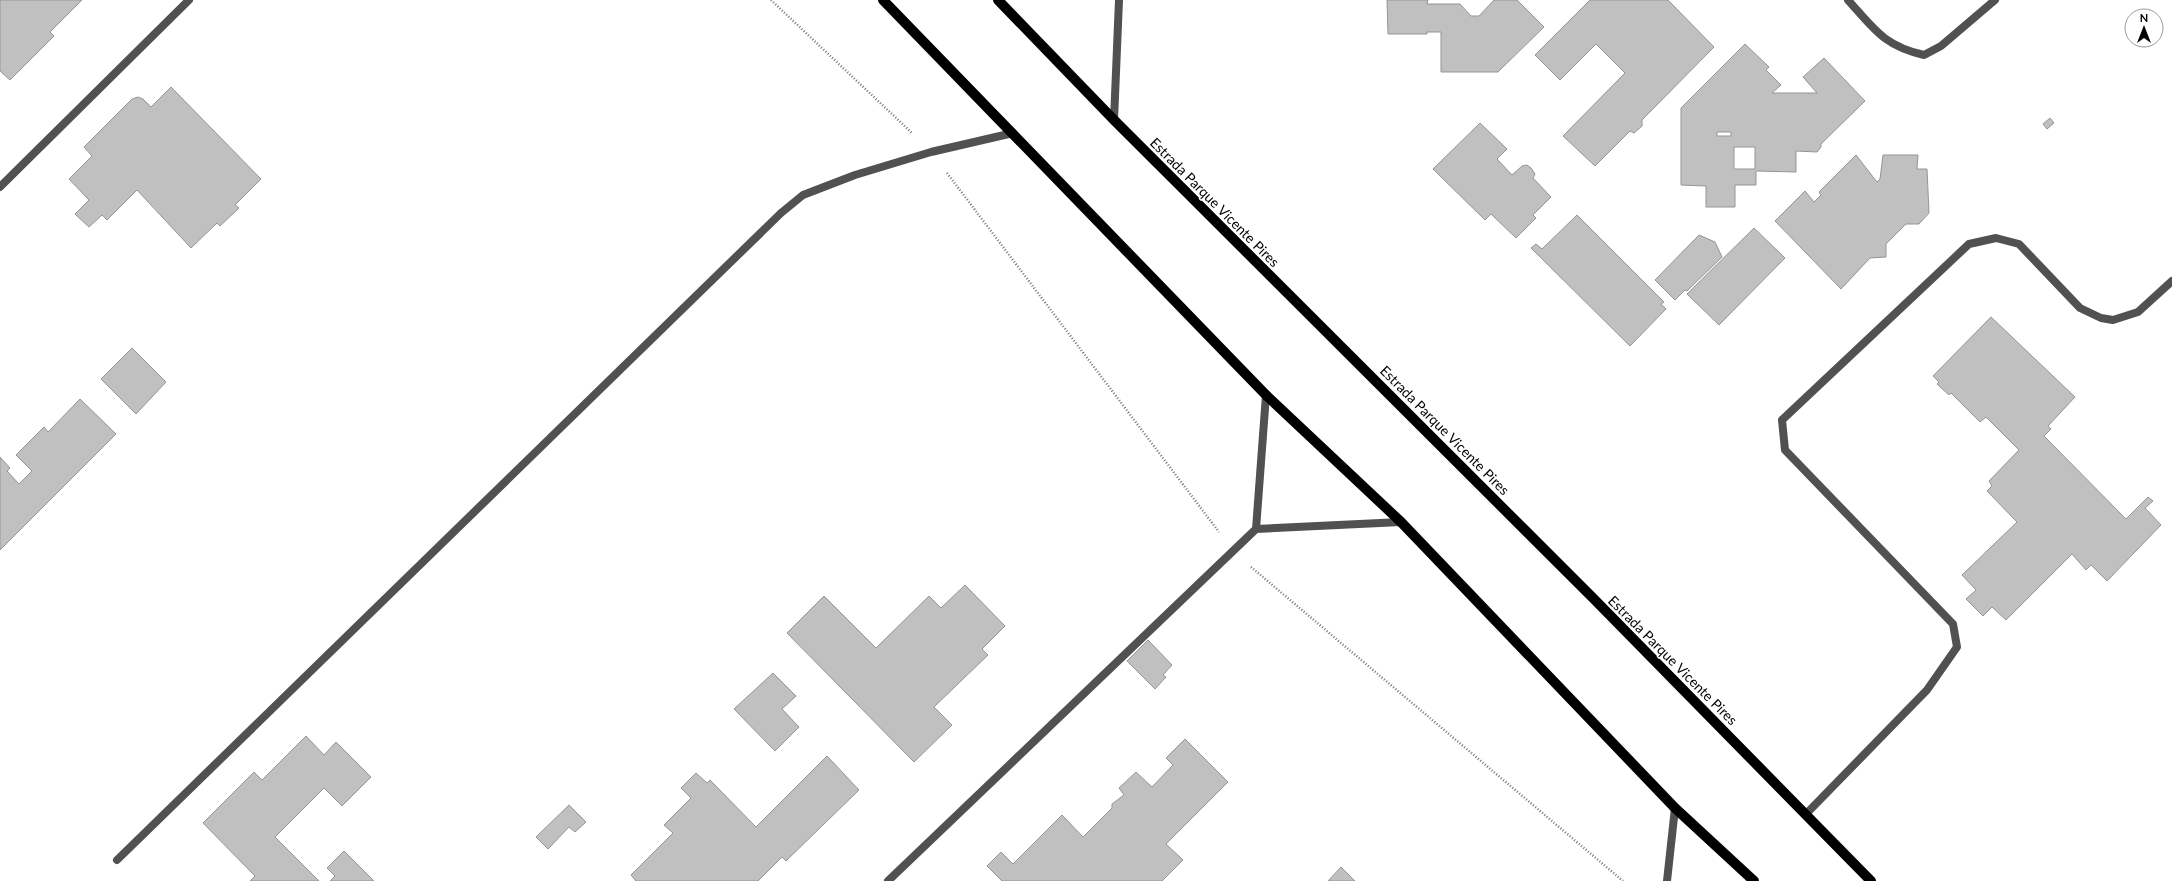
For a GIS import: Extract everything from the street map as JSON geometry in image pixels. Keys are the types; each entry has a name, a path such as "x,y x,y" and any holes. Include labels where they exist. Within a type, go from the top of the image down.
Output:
{"main road":[{"path":"883,0 1013,132 1266,396 1401,522 1675,808 1754,881"},
{"name":"Estrada Parque Vicente Pires","path":"998,0 1114,120 1593,598 1871,881"}],"street":[{"path":"0,187 188,0"},
{"path":"1114,120 1119,0"},
{"path":"1848,0 1884,39 1903,50 1924,55 1941,46 1995,0"},
{"path":"117,860 781,213 803,195 854,175 931,152 1013,132"},
{"path":"1806,814 1927,690 1958,647 1953,624 1785,450 1782,420 1970,244 1996,238 2019,244 2080,308 2101,318 2113,320 2138,312 2172,281"},
{"path":"888,881 1121,656 1234,552 1256,529 1266,396"},
{"path":"1256,529 1401,522"},
{"path":"1667,881 1675,808"}],"path":[{"path":"771,0 931,152 1234,552 1623,881"}],"building":[{"path":"0,0 82,0 50,32 54,36 10,80 0,71"},
{"path":"1387,0 1428,0 1427,4 1460,4 1471,16 1479,16 1494,0 1517,0 1544,27 1498,72 1441,72 1441,32 1427,32 1427,34 1388,34"},
{"path":"1590,0 1668,0 1714,47 1642,120 1642,126 1634,133 1630,131 1595,166 1563,136 1625,73 1596,44 1560,80 1535,55"},
{"path":"1745,44 1769,67 1766,70 1781,85 1772,93 1817,93 1803,77 1824,58 1865,101 1821,144 1821,147 1817,152 1796,151 1796,172 1756,171 1756,185 1735,185 1735,207 1706,207 1706,186 1681,185 1681,108","holes":["1717,132 1731,132 1731,136 1717,136","1734,147 1755,147 1755,169 1734,169"]},
{"path":"171,87 261,179 235,205 239,208 220,226 217,223 191,248 137,190 107,220 102,215 89,227 75,214 89,200 69,179 92,156 84,147 132,99 138,97 143,99 151,107"},
{"path":"2050,118 2054,123 2047,129 2043,124"},
{"path":"1480,123 1507,149 1497,159 1512,175 1522,166 1527,165 1535,174 1533,178 1551,197 1533,215 1536,218 1516,238 1491,214 1485,220 1433,169"},
{"path":"1856,155 1877,182 1880,179 1883,155 1918,155 1917,169 1927,169 1929,213 1919,224 1906,224 1886,244 1886,257 1870,258 1841,289 1775,221 1805,191 1814,202 1821,195 1819,192"},
{"path":"1577,215 1664,302 1661,304 1666,309 1630,346 1531,248 1536,244 1542,249"},
{"path":"1754,228 1785,258 1719,325 1687,294"},
{"path":"1699,235 1715,242 1722,257 1687,291 1685,290 1675,300 1655,280"},
{"path":"1991,317 2075,397 2048,426 2051,429 2044,436 2126,519 2148,497 2153,501 2145,508 2161,525 2107,581 2091,565 2086,570 2072,554 2006,620 1992,607 1983,616 1966,599 1976,590 1962,575 2017,522 1987,491 1992,486 1989,481 2019,450 1986,417 1980,422 1951,393 1949,395 1937,384 1939,382 1933,376"},
{"path":"132,348 166,382 136,414 101,379"},
{"path":"80,399 116,434 0,550 0,457 10,468 7,471 19,484 32,471 16,455 44,427 48,432"},
{"path":"965,585 1005,626 982,649 988,655 934,707 952,725 914,762 787,633 824,596 876,648 929,596 941,608"},
{"path":"1148,640 1172,665 1163,675 1166,677 1155,689 1127,661"},
{"path":"773,673 796,696 782,709 799,727 775,751 734,709"},
{"path":"306,736 324,755 336,742 371,777 342,806 324,788 275,837 319,881 250,881 255,876 203,823 254,772 262,780"},
{"path":"1185,739 1228,782 1166,844 1183,860 1162,881 1002,881 987,866 1001,852 1013,864 1062,815 1083,837 1112,808 1112,804 1124,795 1119,788 1136,772 1152,787 1173,765 1166,758"},
{"path":"827,756 859,790 786,861 782,857 758,881 636,881 631,875 673,833 664,825 691,798 681,788 696,773 707,783 710,780 756,827"},
{"path":"569,805 586,822 575,832 569,827 548,849 536,837"},
{"path":"344,851 374,881 330,881 335,876 327,868"},
{"path":"1341,867 1355,881 1328,881"}]}
